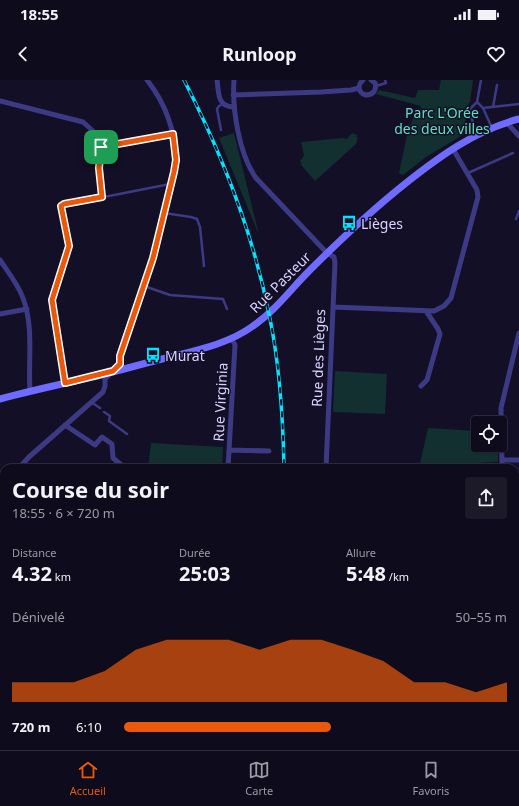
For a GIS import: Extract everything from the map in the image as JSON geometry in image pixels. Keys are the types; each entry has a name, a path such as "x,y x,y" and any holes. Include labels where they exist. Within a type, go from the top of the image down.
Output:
{"street":[{"path":"24,464 29,457 90,401 103,392 105,378 120,364 120,356 153,258 176,160 173,134 165,107 147,80"},
{"path":"217,80 223,104 234,107"},
{"name":"Rue des Lièges","path":"234,80 234,107 249,169 327,253 334,257 335,263 326,464"},
{"path":"359,88 360,83 363,80"},
{"path":"359,88 364,95 369,95 374,92 375,86 371,80"},
{"path":"233,95 321,92 359,88"},
{"path":"0,101 83,122 92,130 101,147 173,134"},
{"name":"Rue Pasteur","path":"0,399 208,347 232,339 253,327 265,317 327,253 382,202 426,167 453,148 477,135 492,128 519,119"},
{"path":"507,123 519,136"},
{"path":"332,307 426,311 440,309 451,298 478,197 477,190 453,148"},
{"path":"0,260 22,296 27,309 30,328 30,391"},
{"path":"0,314 27,309"},
{"path":"421,386 427,380 440,334 426,311"},
{"path":"502,464 501,408 519,333"},
{"name":"Rue Virginia","path":"228,464 235,345 232,339"},
{"path":"65,425 95,445 102,437 112,444 113,458 120,464"},
{"path":"229,450 268,451"},
{"path":"502,460 519,460"}],"lane":[{"path":"375,86 386,83 385,80"},
{"path":"477,135 469,110 477,102 481,80"},
{"path":"493,107 497,85"},
{"path":"477,102 483,108 492,128"},
{"path":"221,130 217,109 223,104"},
{"path":"483,108 519,104"},
{"path":"101,147 99,168 102,197"},
{"path":"467,173 513,153"},
{"path":"65,383 52,300 69,246 61,206 64,204 170,184"},
{"path":"516,219 519,211"},
{"path":"164,213 197,219 200,226 204,266"},
{"path":"144,286 170,295 223,299 227,309"},
{"path":"90,401 100,408"},
{"path":"104,412 110,416 109,421 127,434"},
{"path":"88,750 110,750"}],"green space":[{"name":"Parc L'Orée des deux villes","path":"441,80 473,80 470,102 465,110 466,133 426,157 403,175 399,173 407,135 416,109 420,110 421,106 376,94 379,90 415,98 418,90 439,90"},
{"path":"234,133 259,235 219,138"},
{"path":"352,133 358,137 356,144 315,181 302,166 300,160 304,155 301,142 343,138 347,139"},
{"path":"335,371 387,374 385,414 333,412"},
{"path":"428,428 471,431 471,452 498,452 498,462 420,464"},
{"path":"151,443 223,447 222,464 148,464"}],"railway":[{"path":"184,80 198,107 223,165 245,224 262,284 276,352 282,410 284,464"}],"place":[{"name":"Lièges","path":"349,223"},
{"name":"Murat","path":"153,355"}],"route":[{"path":"173,134 176,148 176,160 153,258 120,356 120,364 113,371 65,383 52,300 69,246 61,206 64,204 102,197 99,168 101,147 173,134"}]}
